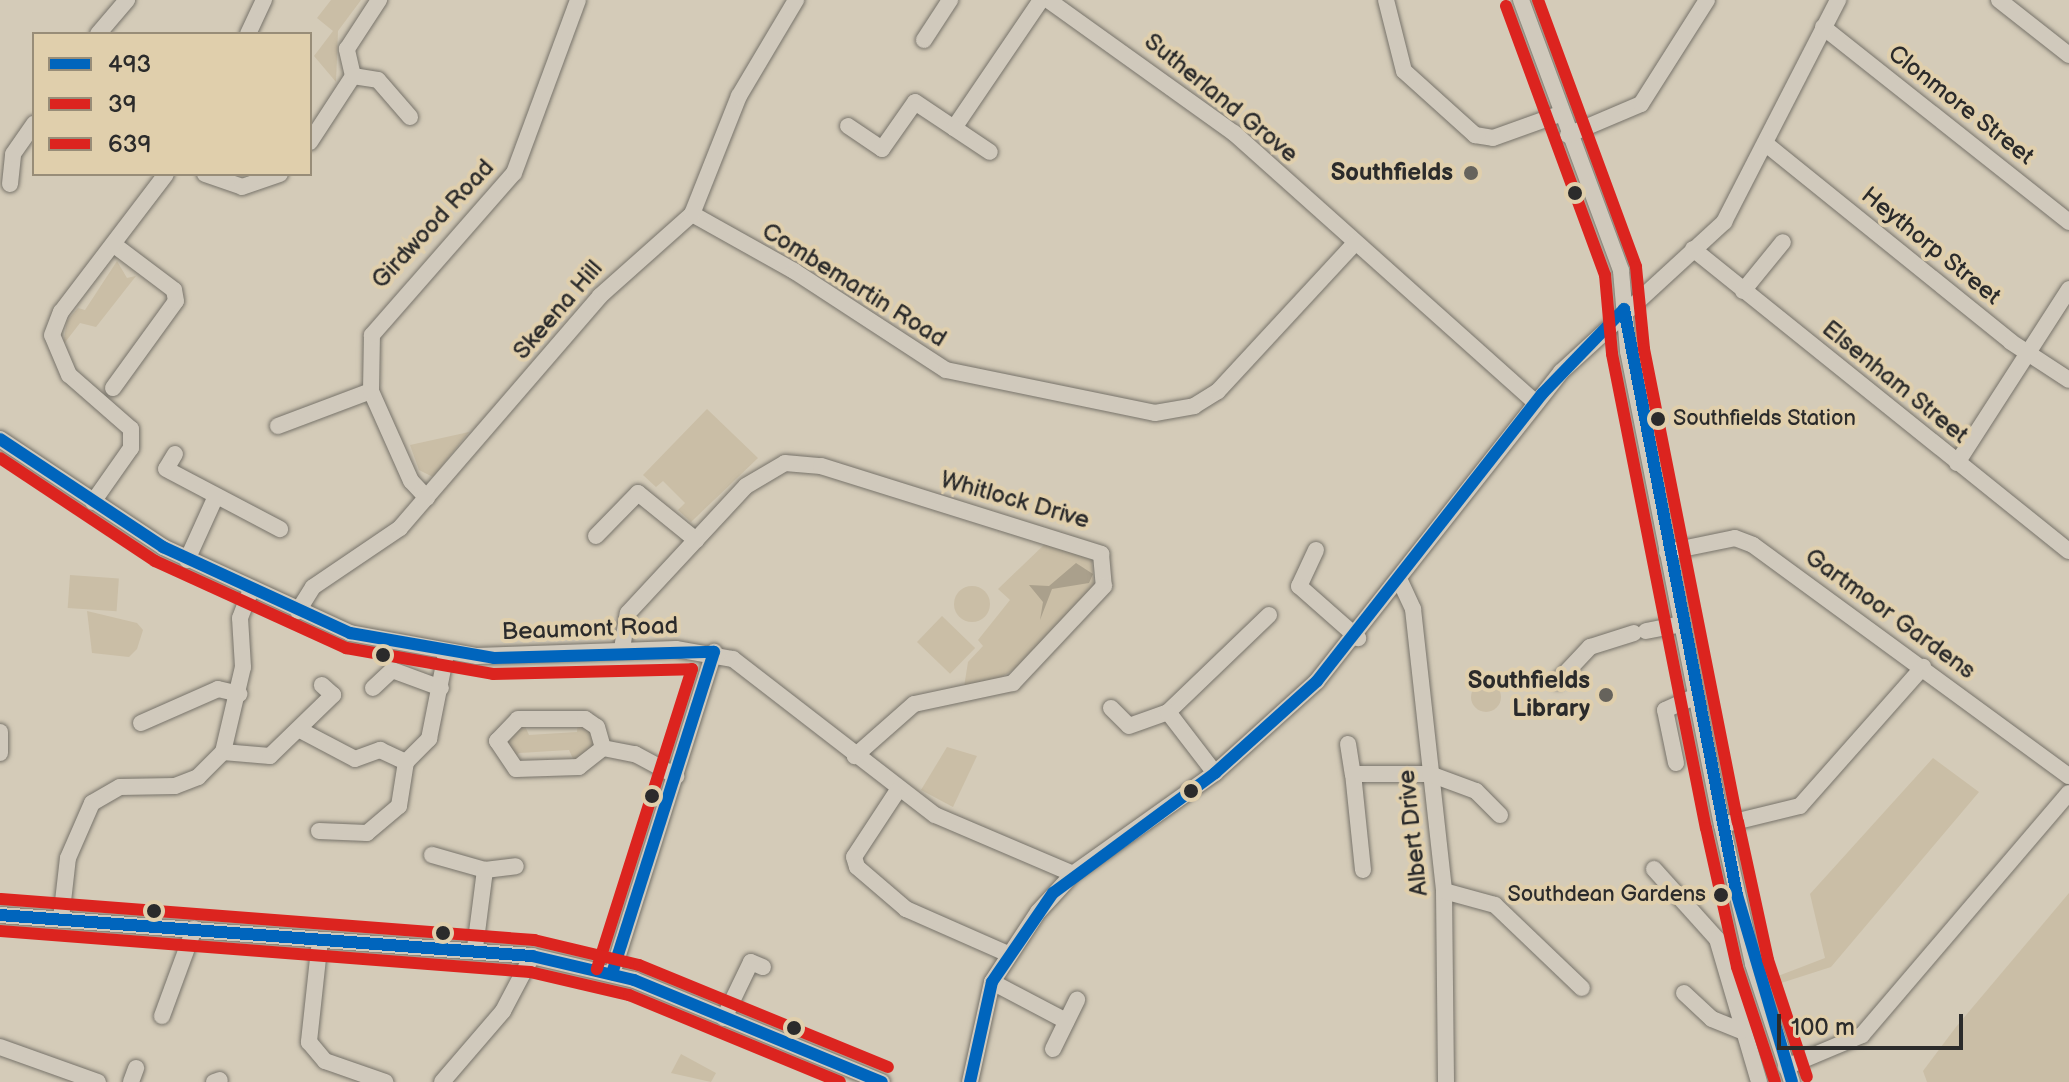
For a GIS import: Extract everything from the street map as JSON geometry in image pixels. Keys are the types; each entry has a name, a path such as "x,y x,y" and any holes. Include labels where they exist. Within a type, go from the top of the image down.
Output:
{"street":[{"path":"100,32 127,0"},
{"path":"249,32 264,0"},
{"path":"312,139 353,76 347,49 379,0"},
{"name":"Girdwood Road","path":"427,498 411,481 371,391 367,352 382,315 517,169 578,0"},
{"name":"Skeena Hill","path":"298,611 313,587 368,555 427,498 600,296 692,214 739,96 796,0"},
{"path":"924,40 950,0"},
{"path":"954,128 1041,0"},
{"name":"Sutherland Grove","path":"1048,0 1234,133 1536,403"},
{"path":"1386,0 1404,71 1475,135 1493,138 1560,114"},
{"path":"1521,0 1560,114 1621,271 1624,309 1667,552 1722,825 1789,1078 1862,1035 2069,793"},
{"path":"1568,135 1641,104 1707,0"},
{"path":"970,1082 992,982 1008,954 1073,874 1215,773 1358,638 1536,403 1624,309 1733,210 1838,0"},
{"path":"1999,0 2069,55"},
{"name":"Clonmore Street","path":"1823,27 2069,222"},
{"path":"353,76 378,80 410,117"},
{"path":"848,126 882,149 909,98 990,152"},
{"path":"10,184 13,154 32,127"},
{"name":"Heythorp Street","path":"1766,144 2027,353 2069,380"},
{"path":"93,502 131,448 131,429 69,375 52,335 113,244 164,176"},
{"path":"211,176 242,187 274,176"},
{"name":"Combemartin Road","path":"692,214 946,370 1155,413 1194,406 1218,391 1355,243"},
{"path":"1743,291 1783,242"},
{"path":"113,244 174,290 176,301 113,388"},
{"name":"Elsenham Street","path":"1693,249 2069,551"},
{"path":"1957,463 2069,289"},
{"path":"278,426 371,391"},
{"name":"Beaumont Road","path":"0,439 187,560 350,633 446,654 622,649 714,652 752,669 898,790 943,819 1073,874"},
{"path":"175,454 166,469 280,529"},
{"name":"Whitlock Drive","path":"622,649 628,613 696,540 758,477 803,463 1101,554 1104,586 1013,683 914,704 855,756"},
{"path":"596,536 638,493 696,540"},
{"path":"187,560 216,496"},
{"name":"Gartmoor Gardens","path":"1667,552 1743,540 1923,667 2069,776"},
{"path":"1316,550 1299,586 1358,638"},
{"name":"Albert Drive","path":"1401,583 1413,609 1444,891 1446,1082"},
{"path":"61,919 68,858 92,803 120,787 175,786 198,777 223,752 239,694 240,618 251,589"},
{"path":"1111,708 1129,726 1168,712 1269,615"},
{"path":"1558,681 1590,647 1681,624"},
{"path":"612,974 714,652"},
{"path":"319,831 348,836 378,828 399,806 406,762 429,739 446,654"},
{"path":"1722,825 1800,806 1923,667"},
{"path":"373,688 392,670 441,688"},
{"path":"223,752 258,760 300,730 333,695 322,685"},
{"path":"141,723 218,689 239,694"},
{"path":"1676,763 1665,710 1696,696"},
{"path":"1168,712 1215,773"},
{"path":"603,748 597,727 576,717 511,721 497,741 506,762 527,770 579,767 603,748 635,754 676,776"},
{"path":"300,730 355,759 380,750 406,762"},
{"path":"0,732 0,753"},
{"path":"1348,744 1363,870"},
{"path":"1353,774 1430,774 1476,791 1500,815"},
{"path":"898,790 854,857 857,867 906,909 1008,954"},
{"path":"432,855 485,870 516,866"},
{"path":"1654,869 1717,939 1759,1082"},
{"path":"475,948 485,870"},
{"path":"1444,891 1495,905 1582,988"},
{"path":"0,915 320,940 475,948 532,956 612,974 882,1082"},
{"path":"162,1016 194,929"},
{"path":"320,940 309,1042 325,1061 385,1082"},
{"path":"442,1082 503,1011 532,956"},
{"path":"724,1018 751,962 763,967"},
{"path":"992,982 1066,1021"},
{"path":"1684,993 1712,1019 1742,1031"},
{"path":"1053,1049 1077,1000"},
{"path":"0,1047 98,1082"}],"shaded area":[{"path":"331,0 361,0 338,31 336,82 314,56 333,31 317,18"},
{"path":"117,261 127,278 136,276 96,327 80,323 63,345 67,321 78,308 85,310"},
{"path":"707,409 758,458 691,522 678,510 685,503 663,481 656,487 643,475"},
{"path":"469,432 433,477 419,470 410,445"},
{"path":"1046,543 1092,560 1094,587 1020,666 991,683 964,687 968,662 983,646 978,640 1010,600 998,589"},
{"path":"1076,563 1093,574 1089,583 1052,589 1040,620 1043,602 1029,585 1049,586"},
{"path":"70,575 119,578 117,611 68,608"},
{"path":"972,586 985,591 990,604 985,617 972,622 959,617 954,604 959,591"},
{"path":"87,611 137,623 143,630 137,649 129,657 92,653"},
{"path":"942,616 975,648 950,674 917,642"},
{"path":"1486,682 1497,686 1501,697 1497,708 1486,712 1475,708 1471,697 1475,686"},
{"path":"578,720 589,724 595,746 575,763 569,750 519,753 513,763 502,742 524,724 529,735 577,732"},
{"path":"947,747 977,756 953,807 921,790"},
{"path":"1933,758 1979,792 1831,967 1775,985 1773,978 1825,958 1810,894"},
{"path":"2069,893 2069,1082 1927,1082 1923,1071 1956,1027"},
{"path":"681,1054 716,1073 711,1082 671,1073"}],"transit line":[{"name":"639","path":"1538,0 1636,267 1644,349 1738,822 1768,960 1807,1077"},
{"name":"39","path":"1506,6 1605,275 1612,354 1706,828 1737,967 1775,1082"},
{"name":"493","path":"1624,309 1737,895 1792,1082"},
{"name":"493","path":"970,1082 992,982 1053,893 1215,773 1317,681 1542,394 1624,309"},
{"name":"493","path":"0,439 163,547 350,633 494,658 714,652 612,974"},
{"name":"39","path":"0,458 155,561 346,648 493,674 692,669 597,969"},
{"name":"639","path":"1,899 534,940 639,965 888,1067"},
{"name":"493","path":"0,915 532,956 634,980 882,1082"},
{"name":"39","path":"0,931 530,972 629,995 840,1082"}],"place":[{"name":"Southfields","path":"1471,173"},
{"name":"Southfields Station","path":"1658,419"},
{"name":"Southfields Library","path":"1606,695"},
{"name":"Southdean Gardens","path":"1721,895"}]}
